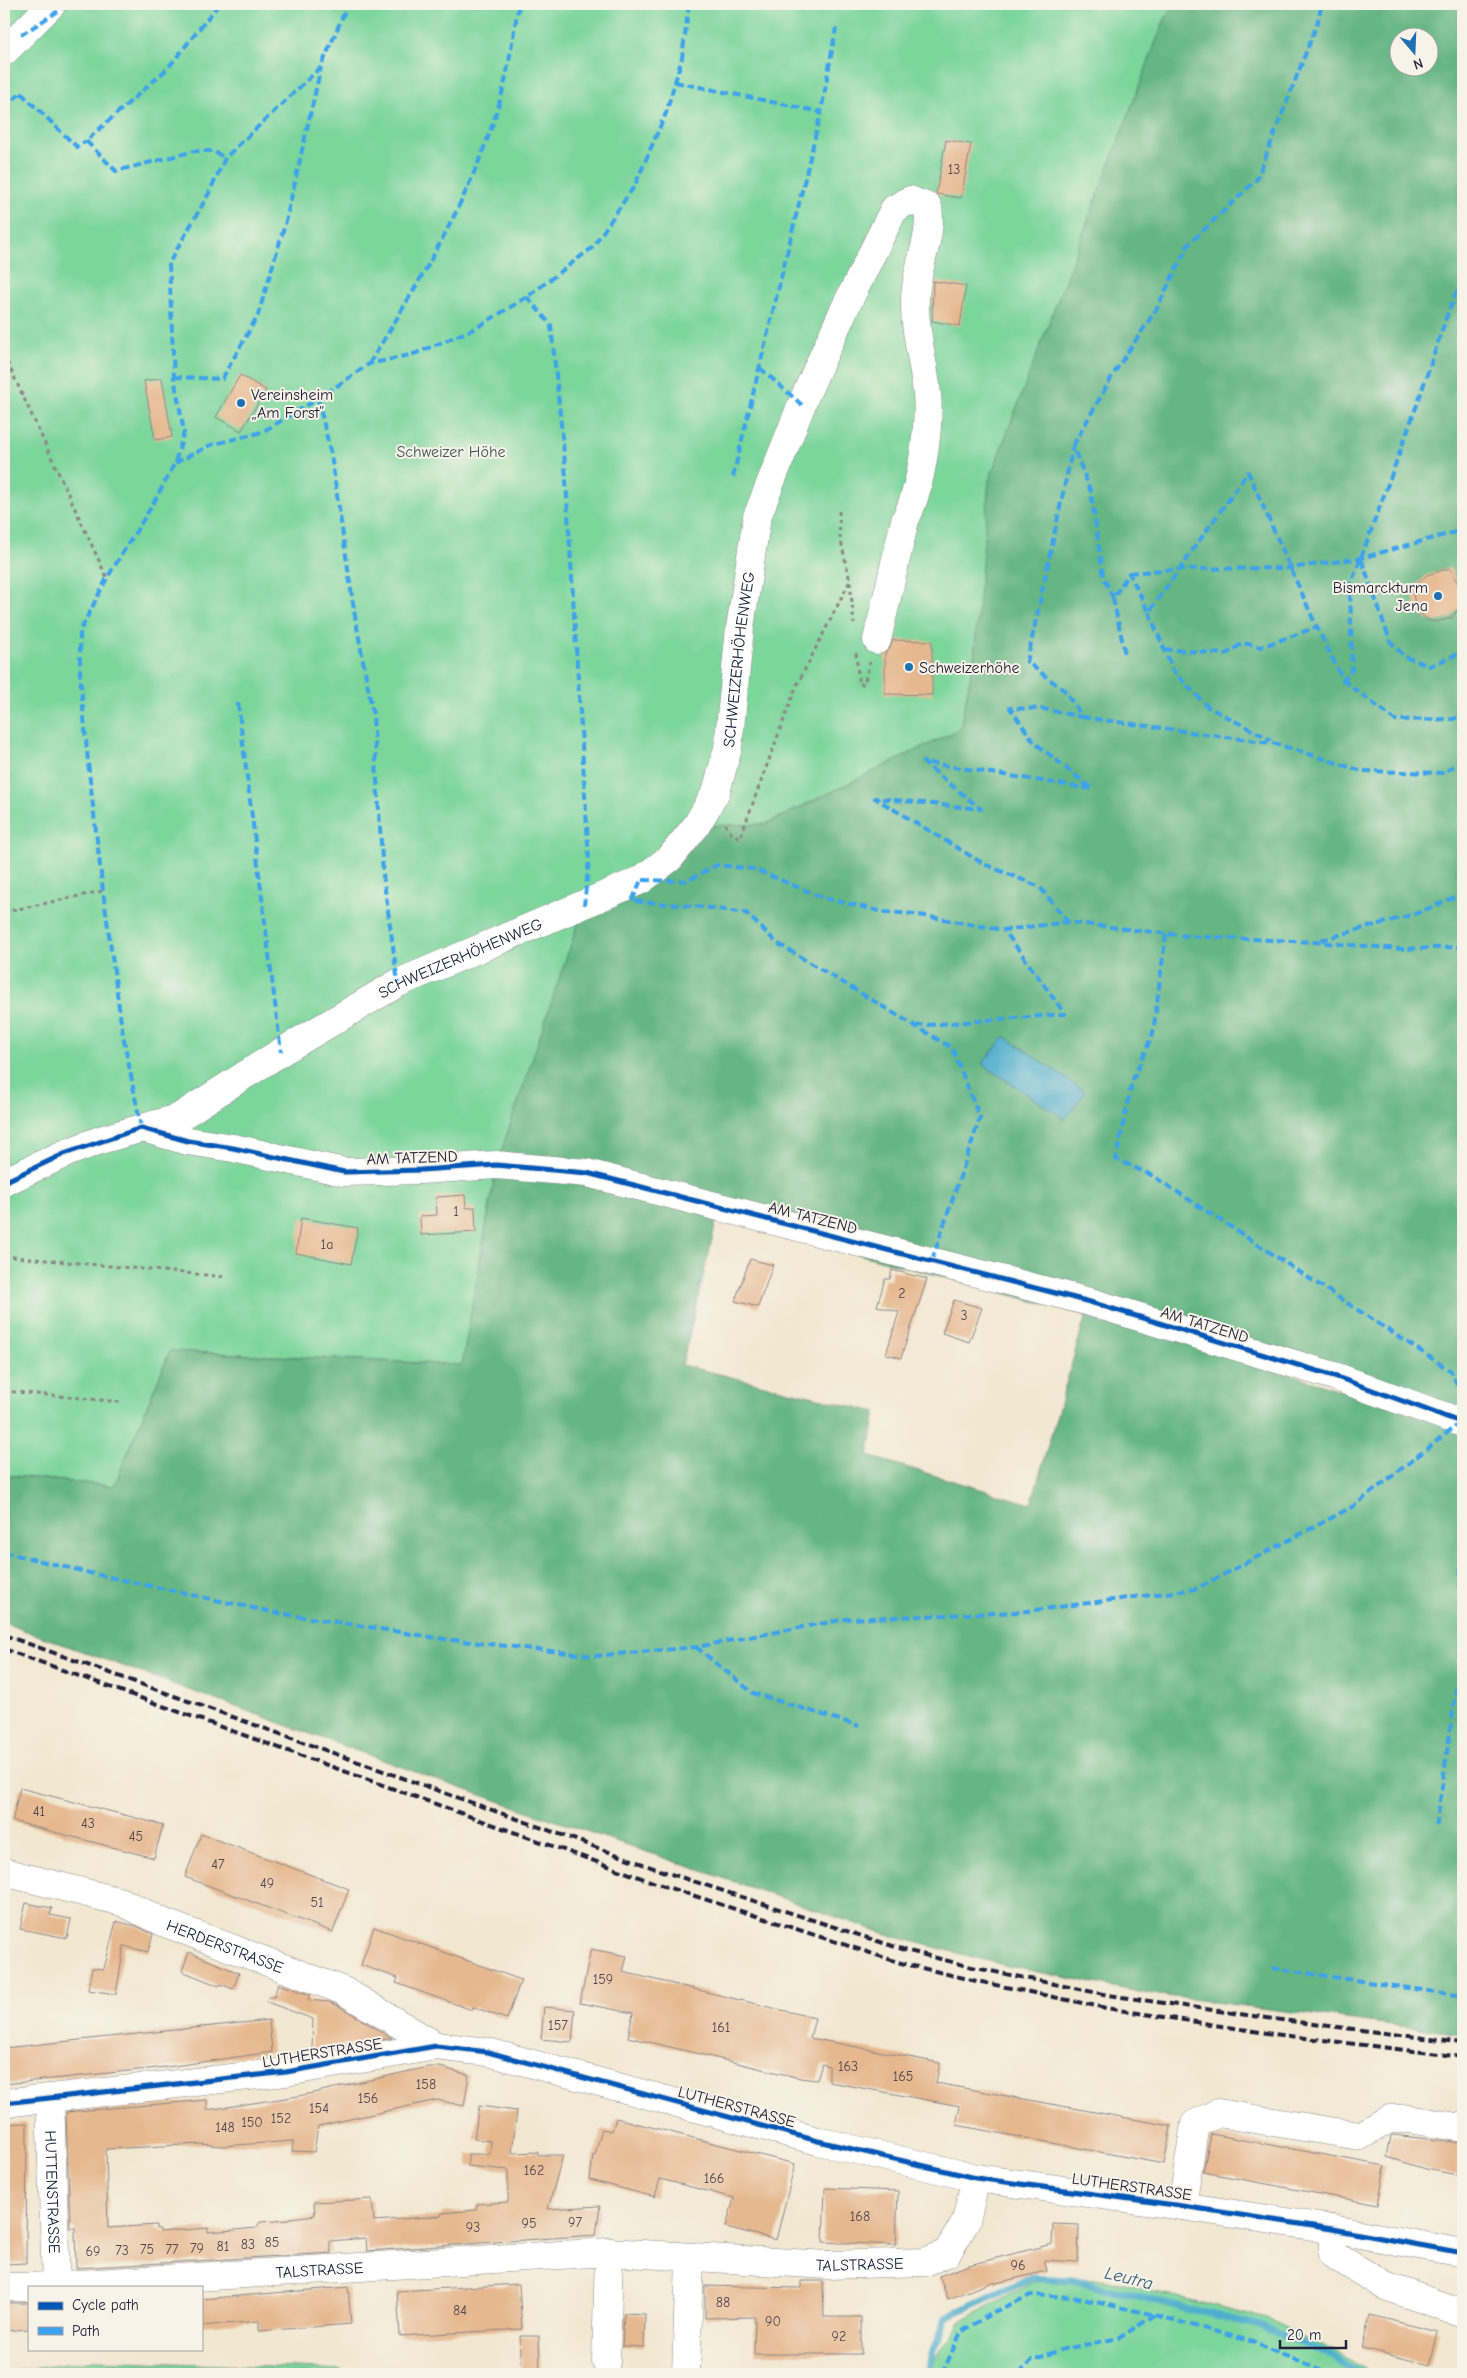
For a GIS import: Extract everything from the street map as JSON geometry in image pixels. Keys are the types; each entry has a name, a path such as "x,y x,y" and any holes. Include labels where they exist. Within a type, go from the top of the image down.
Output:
{"street":[{"path":"4,52 52,4"},
{"name":"SCHWEIZERHÖHENWEG","path":"4,1182 64,1154 141,1128 178,1118 281,1052 398,983 641,880 670,858 696,826 716,792 728,748 740,628 757,517 805,396 842,314 894,209 910,200 928,207 931,223 914,298 916,333 927,392 928,417 914,502 905,520 877,640"},
{"name":"AM TATZEND","path":"141,1128 188,1141 233,1148 344,1172 421,1170 496,1165 587,1173 1090,1302 1334,1376 1463,1423"},
{"name":"HERDERSTRASSE","path":"4,1872 122,1902 165,1923 344,1991 436,2046"},
{"name":"LUTHERSTRASSE","path":"4,2103 286,2072 436,2046 488,2052 818,2141 976,2178 1332,2229 1463,2253"},
{"name":"HUTTENSTRASSE","path":"50,2098 56,2286"},
{"path":"1182,2206 1195,2124 1218,2113 1360,2136 1389,2119 1408,2119 1463,2128"},
{"name":"TALSTRASSE","path":"56,2286 609,2252 828,2265 925,2262 948,2252 966,2221 976,2178"},
{"path":"1332,2229 1334,2235 1332,2254 1385,2286 1463,2313"},
{"path":"606,2362 609,2252"},
{"path":"686,2374 690,2258"},
{"name":"TALSTRASSE","path":"4,2287 28,2287"}],"path":[{"path":"4,355 73,508 107,578"},
{"path":"716,792 722,817 731,833 740,838 796,686 850,581 840,537 839,511"},
{"path":"4,912 103,891"},
{"path":"4,1256 227,1277"},
{"path":"4,1391 121,1402"}],"green space":[{"name":"Schweizer Höhe","path":"4,4 1174,4 1164,21 1085,233 974,658 960,729 766,824 696,826 495,1175 462,1365 170,1351 114,1486 4,1475"},
{"path":"1174,4 1463,4 1463,1416 499,1158 584,905 696,826 766,824 960,729 974,658 989,480 1164,21"},
{"path":"495,1175 584,1181 718,1214 682,1365 876,1412 868,1456 1031,1504 1088,1308 1463,1430 1463,2034 1144,1993 1008,1966 892,1936 446,1783 4,1623 4,1475 114,1486 170,1351 462,1365"},
{"path":"1104,2279 1267,2319 1338,2353 1372,2374 925,2374 962,2321 1031,2282"},
{"path":"95,2360 342,2370 344,2374 11,2374 15,2371"}],"water":[{"path":"1005,1036 1085,1092 1065,1119 982,1064"}],"building":[{"path":"946,140 971,144 961,198 936,194"},
{"path":"933,281 966,286 960,326 932,321"},
{"name":"Vereinsheim „Am Forst”","path":"240,375 266,390 241,431 216,417"},
{"path":"162,378 172,437 155,440 144,381"},
{"name":"Bismarckturm Jena","path":"1450,568 1461,590 1461,606 1451,618 1436,622 1428,620 1416,610 1413,594 1415,586 1427,575"},
{"name":"Schweizerhöhe","path":"893,640 932,641 932,695 885,694 885,653 889,650"},
{"path":"465,1195 466,1208 475,1207 476,1232 421,1235 420,1216 437,1215 436,1197"},
{"path":"301,1218 358,1228 351,1264 296,1253"},
{"path":"750,1259 773,1265 758,1307 735,1301"},
{"path":"892,1270 927,1279 901,1358 886,1354 899,1312 877,1306 885,1279 890,1279"},
{"path":"954,1300 982,1308 969,1342 942,1333"},
{"path":"20,1788 163,1825 154,1858 12,1821"},
{"path":"201,1834 349,1889 333,1932 185,1877"},
{"path":"26,1903 52,1908 50,1915 71,1919 67,1938 20,1929"},
{"path":"116,1921 136,1926 153,1934 148,1952 124,1946 116,1994 88,1990 92,1968 104,1969"},
{"path":"374,1927 521,1980 507,2019 473,2007 472,2010 396,1983 398,1978 361,1965"},
{"path":"591,1949 627,1956 623,1972 815,2018 810,2038 940,2063 936,2083 1171,2126 1164,2164 956,2125 960,2106 829,2082 829,2066 822,2064 817,2080 800,2078 628,2037 633,2013 580,2003"},
{"path":"189,1952 239,1973 233,1989 220,1984 219,1986 182,1971"},
{"path":"278,1984 310,1995 308,2000 337,2005 392,2038 312,2050 313,2019 267,2002 268,1997 274,1997"},
{"path":"544,2007 575,2010 572,2042 541,2039"},
{"path":"269,2020 272,2052 167,2067 4,2084 4,2048"},
{"path":"428,2067 440,2067 469,2075 464,2106 437,2100 318,2126 314,2152 292,2151 293,2141 222,2146 201,2144 106,2149 108,2228 156,2225 156,2229 160,2229 160,2232 208,2228 208,2232 256,2228 260,2222 289,2220 290,2218 315,2215 314,2202 372,2199 374,2221 441,2216 442,2213 476,2210 477,2204 508,2202 508,2170 468,2166 468,2154 490,2154 491,2141 474,2139 479,2106 517,2111 512,2153 538,2152 538,2155 563,2155 548,2209 600,2206 596,2235 367,2251 366,2238 330,2241 331,2253 76,2268 75,2228 70,2228 66,2112 207,2100 207,2110 299,2096"},
{"path":"616,2118 795,2164 776,2240 726,2227 734,2198 660,2179 655,2197 590,2180 593,2155 595,2155 602,2129 612,2131"},
{"path":"27,2123 26,2263 4,2264 4,2243 6,2243 6,2156 4,2156 4,2124"},
{"path":"1211,2134 1385,2166 1378,2205 1203,2172"},
{"path":"1391,2136 1463,2143 1463,2176 1426,2169 1387,2157"},
{"path":"825,2188 898,2191 896,2245 823,2242"},
{"path":"1053,2224 1079,2225 1078,2262 1044,2260 1047,2271 996,2283 995,2281 948,2299 939,2276 969,2265 1052,2244"},
{"path":"801,2281 823,2281 824,2317 861,2317 861,2354 754,2354 755,2317 705,2318 705,2286 801,2288"},
{"path":"519,2284 522,2329 400,2336 397,2291"},
{"path":"348,2287 351,2324 259,2331 259,2321 202,2326 202,2299"},
{"path":"4,2303 28,2303 28,2329 4,2331"},
{"path":"624,2313 645,2314 644,2347 622,2346"},
{"path":"1370,2315 1438,2332 1430,2365 1362,2348"},
{"path":"520,2336 539,2336 540,2374 522,2374"}],"waterway":[{"name":"Leutra","path":"926,2374 946,2317 1030,2278 1072,2280 1260,2326 1326,2353 1360,2374"}],"railway":[{"path":"4,1635 665,1872 905,1950 976,1968 1108,1995 1274,2019 1463,2043"},
{"path":"4,1649 661,1885 901,1963 1106,2008 1273,2034 1463,2057"}],"marked path":[{"path":"21,35 69,4"},
{"path":"219,4 168,68 86,141 116,171 195,151 213,151 225,158"},
{"path":"141,1128 122,1029 103,891 80,675 80,631 107,578 153,504 175,463 184,432 174,377 169,263 208,195 225,158 321,67 348,4"},
{"path":"369,364 443,238 474,173 499,104 508,67 519,4"},
{"path":"175,463 211,445 262,432 318,399 369,364 414,354 476,328 527,297 592,248 635,185 666,113 682,58 689,4"},
{"path":"1073,446 1114,373 1156,310 1188,245 1257,179 1317,24 1322,4"},
{"path":"675,82 821,112 836,28"},
{"path":"174,377 222,379 258,315 286,221 321,67"},
{"path":"21,93 77,147 86,141"},
{"path":"4,107 21,93"},
{"path":"733,477 821,112"},
{"path":"1361,558 1418,402 1448,312 1463,277"},
{"path":"527,297 551,325 565,464 589,861 584,905"},
{"path":"760,368 802,405"},
{"path":"318,399 331,455 355,616 373,715 383,875 398,983"},
{"path":"1068,922 1040,887 984,864 875,798 981,809 923,762 1092,789 1034,742 1010,708 1044,709 1082,717 1065,691 1027,662 1073,446 1091,492 1103,576 1113,598 1129,573 1149,612 1248,472 1314,621 1343,680 1352,670 1350,585 1361,558 1390,641 1405,657 1430,666 1463,652"},
{"path":"1129,573 1179,569 1290,568 1361,558 1463,530"},
{"path":"1113,598 1125,654"},
{"path":"1149,612 1173,671 1208,707 1271,740"},
{"path":"1164,649 1226,654 1243,643 1261,647 1317,627"},
{"path":"1343,680 1395,720 1453,719 1463,715"},
{"path":"238,703 281,1052"},
{"path":"1082,717 1277,744 1362,771 1443,773 1463,760"},
{"path":"932,1260 980,1118 952,1048 777,943 746,913 704,907 632,901 641,880 687,881 717,865 754,869 824,898 884,912 914,914 1004,930 1068,922 1186,936 1314,942 1401,949 1463,947"},
{"path":"1321,940 1415,914 1463,894"},
{"path":"915,1026 1065,1014 1004,930"},
{"path":"1166,934 1153,1033 1132,1082 1116,1159 1153,1176 1451,1371 1463,1397 1459,1670 1436,1828"},
{"path":"4,1552 90,1573 272,1612 444,1639 595,1656 696,1647 846,1619 1020,1612 1196,1589 1354,1506 1461,1422"},
{"path":"696,1647 753,1693 859,1726"},
{"path":"1272,1968 1463,1996"},
{"path":"942,2374 961,2332 994,2312 1031,2295 1073,2297 1155,2315 1250,2341 1329,2374"},
{"path":"1019,2374 1032,2360 1064,2349 1119,2338 1155,2315"}],"cycle path":[{"path":"4,1182 64,1154 141,1128 188,1141 233,1148 344,1172 421,1170 496,1165 587,1173 1090,1302 1334,1376 1463,1423"},
{"path":"4,2103 286,2072 436,2046 488,2052 818,2141 976,2178 1332,2229 1463,2253"}],"place":[{"name":"Vereinsheim „Am Forst”","path":"241,403"},
{"name":"Bismarckturm Jena","path":"1438,596"},
{"name":"Schweizerhöhe","path":"909,667"}]}
